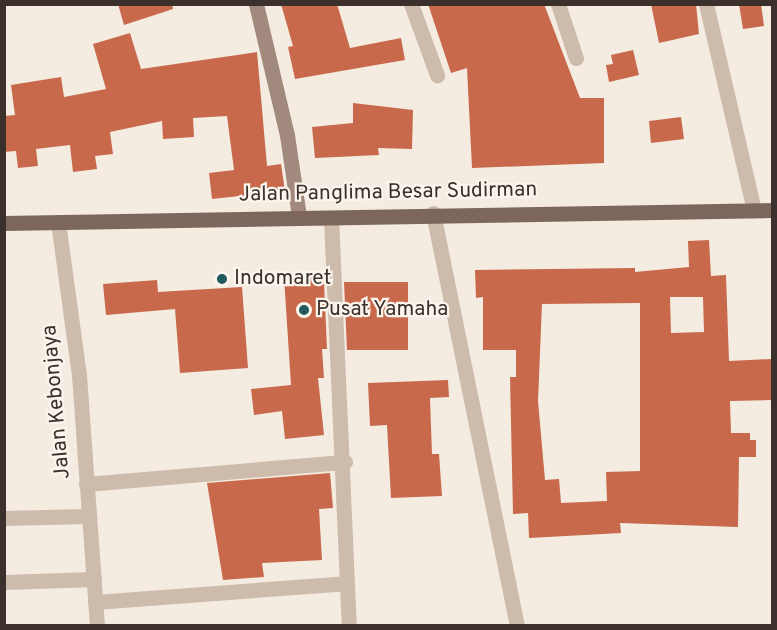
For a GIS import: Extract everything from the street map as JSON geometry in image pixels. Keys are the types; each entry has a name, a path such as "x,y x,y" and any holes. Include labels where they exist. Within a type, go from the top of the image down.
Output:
{"main road":[{"path":"256,4 287,135 299,216"},
{"name":"Jalan Panglima Besar Sudirman","path":"4,224 299,216 331,218 433,213 772,210"}],"street":[{"path":"411,4 437,75"},
{"path":"558,4 576,58"},
{"path":"706,4 754,210"},
{"path":"433,213 517,626"},
{"path":"331,218 345,462 345,583 349,626"},
{"name":"Jalan Kebonjaya","path":"58,222 79,375 87,516 97,626"},
{"path":"86,484 345,462"},
{"path":"4,518 87,516"},
{"path":"4,582 94,579"},
{"path":"95,602 345,583"}],"building":[{"path":"118,4 172,4 173,9 124,25"},
{"path":"281,4 337,4 350,48 401,38 405,60 295,79 288,47 293,46"},
{"path":"428,4 544,4 580,98 604,98 604,163 472,168 467,68 451,73"},
{"path":"651,4 696,4 699,34 659,43"},
{"path":"739,4 761,4 764,26 743,29"},
{"path":"130,33 141,69 257,52 267,166 281,164 285,191 212,199 209,173 234,170 227,116 193,118 194,137 163,139 162,121 110,132 113,154 95,156 97,169 73,172 70,145 36,149 38,166 18,168 16,151 4,152 4,116 15,115 11,85 61,77 64,97 106,89 93,44"},
{"path":"633,50 639,75 609,82 606,65 613,64 611,55"},
{"path":"353,103 413,110 412,149 378,148 379,155 315,158 312,127 353,123"},
{"path":"681,117 684,139 651,143 649,121"},
{"path":"709,240 711,276 726,275 729,361 772,359 772,400 730,401 731,433 750,433 750,440 756,440 756,457 739,457 738,527 620,523 621,533 529,538 528,513 513,514 510,377 516,377 516,350 483,350 483,297 476,298 475,270 635,268 635,272 689,267 688,241","holes":["670,297 703,297 704,332 671,333","640,303 640,471 606,472 607,501 561,503 559,479 545,480 538,401 542,304"]},
{"path":"319,275 324,282 327,349 322,349 324,378 318,378 324,435 285,439 282,411 254,415 251,389 291,385 284,277"},
{"path":"157,280 158,292 242,287 248,368 180,373 175,309 106,315 103,284"},
{"path":"344,282 408,282 408,350 347,350"},
{"path":"448,380 449,397 430,398 432,454 439,454 442,496 391,498 387,425 370,426 368,383"},
{"path":"330,473 333,508 319,509 322,560 262,563 264,577 223,580 207,483"}],"place":[{"name":"Indomaret","path":"222,279"},
{"name":"Pusat Yamaha","path":"304,310"}]}
